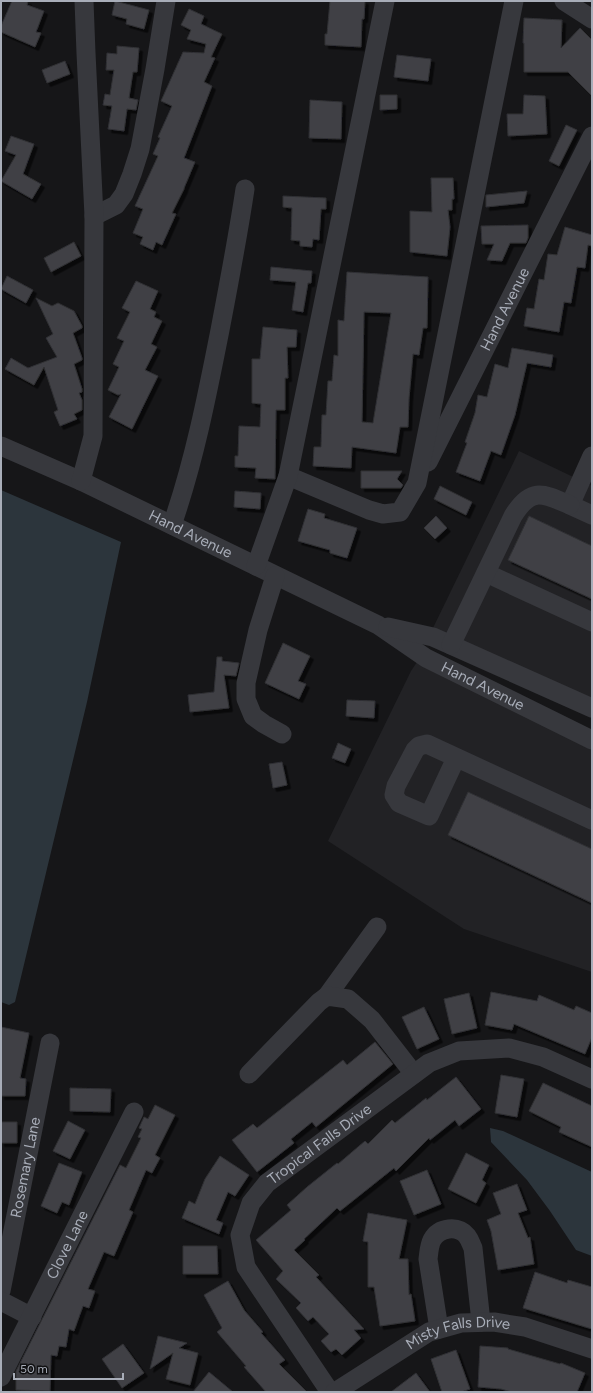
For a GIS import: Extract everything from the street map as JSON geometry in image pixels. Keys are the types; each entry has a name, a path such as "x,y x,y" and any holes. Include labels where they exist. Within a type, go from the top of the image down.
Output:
{"street":[{"path":"81,480 93,436 94,216 84,1"},
{"path":"94,216 116,205 124,194 132,174 140,149 156,69 166,1"},
{"path":"256,566 288,476 385,1"},
{"path":"417,482 514,1"},
{"path":"564,1 592,19"},
{"name":"Hand Avenue","path":"288,476 369,510 383,514 400,512 417,482 592,136"},
{"path":"172,525 189,471 208,392 245,189"},
{"name":"Hand Avenue","path":"1,446 81,480 378,625 426,658 592,740"},
{"path":"570,504 592,456"},
{"path":"452,645 513,516 521,504 538,494 547,495 592,515"},
{"path":"486,573 592,622"},
{"path":"275,576 258,630 246,683 246,699 253,716 282,734"},
{"name":"Hand Avenue","path":"378,625 433,637 592,708"},
{"path":"456,758 592,820"},
{"path":"249,1074 323,999 377,927"},
{"path":"323,999 348,1000 372,1020 414,1074"},
{"name":"Rosemary Lane","path":"1,1291 50,1043"},
{"name":"Tropical Falls Drive","path":"330,1392 246,1267 240,1234 251,1204 268,1183 429,1063 459,1051 509,1048 543,1057 592,1079"},
{"name":"Clove Lane","path":"1,1377 134,1112"},
{"path":"439,1329 428,1259 429,1248 432,1240 437,1234 445,1230 461,1230 468,1237 473,1248 481,1322"},
{"path":"1,1301 32,1317"},
{"name":"Misty Falls Drive","path":"335,1392 429,1332 461,1323 494,1322 525,1327 592,1349"}],"shaded area":[{"path":"519,451 592,486 592,699 433,628"},
{"path":"1,490 121,542 87,702 15,1002 9,1005 1,1002"},
{"path":"417,662 592,749 592,972 464,929 328,841 411,671"},
{"path":"490,1128 503,1131 592,1172 592,1256 576,1250 527,1180 491,1142"}],"building":[{"path":"12,1 28,1 27,5 44,11 36,32 41,33 35,47 1,32 1,26"},
{"path":"115,1 149,10 144,29 126,24 127,19 112,15"},
{"path":"330,1 365,1 364,19 362,19 361,47 325,45 325,34 327,34"},
{"path":"189,9 204,16 201,24 222,34 211,57 215,58 204,82 212,86 184,158 195,162 172,213 176,214 162,245 156,242 153,250 140,244 143,237 133,233 143,209 135,206 158,156 153,154 160,138 158,137 172,106 161,101 183,52 204,53 206,44 187,39 191,30 181,25"},
{"path":"524,18 562,20 561,48 580,28 592,40 592,96 568,72 524,72"},
{"path":"117,46 139,48 137,72 133,72 129,98 138,100 136,110 127,109 124,131 108,129 112,106 103,105 105,94 110,95 114,70 106,70 107,53 117,54"},
{"path":"397,55 431,59 428,81 394,77"},
{"path":"65,61 70,74 47,83 42,70"},
{"path":"380,95 397,95 397,109 380,110"},
{"path":"524,95 545,96 547,134 508,136 507,114 523,114"},
{"path":"310,100 342,102 341,139 309,138"},
{"path":"566,125 577,130 559,166 549,161"},
{"path":"11,136 34,144 23,174 41,184 32,199 1,181 16,155 5,151"},
{"path":"431,178 453,178 454,199 452,199 452,210 448,210 450,227 447,256 410,252 410,211 432,212"},
{"path":"527,191 524,203 486,207 486,195"},
{"path":"283,196 326,198 326,209 321,209 319,240 313,239 312,247 300,246 300,241 291,240 292,208 283,207"},
{"path":"528,225 528,238 526,243 510,243 502,261 487,260 494,244 482,244 481,226"},
{"path":"565,227 592,235 592,246 588,245 585,268 577,267 571,303 564,302 559,332 524,326 527,308 534,309 539,279 544,280 548,254 557,255"},
{"path":"74,242 81,256 51,272 44,258"},
{"path":"271,267 312,271 311,283 308,283 303,312 292,310 296,282 270,280"},
{"path":"347,272 428,277 427,328 423,328 419,355 413,354 408,427 400,427 396,453 352,447 351,468 313,466 314,447 321,447 322,415 326,415 328,381 332,381 334,355 338,356 338,320 344,321","holes":["364,312 391,313 373,423 362,422"]},
{"path":"7,276 33,290 26,303 1,289"},
{"path":"136,281 158,291 150,309 156,312 154,317 162,321 151,344 157,347 145,370 158,376 132,429 109,417 121,394 118,395 108,390 119,367 113,364 124,341 117,338 130,312 122,308"},
{"path":"36,298 52,306 58,303 74,311 82,326 82,328 73,333 82,358 82,360 74,364 82,389 82,392 79,393 82,400 82,410 74,414 77,419 60,426 54,412 58,410 44,367 34,385 5,369 11,358 28,368 57,357 46,338 53,334"},
{"path":"263,327 297,330 296,347 287,347 288,378 285,378 285,410 276,410 275,479 255,478 256,468 235,467 235,456 238,456 239,426 260,427 261,404 252,403 252,359 260,359"},
{"path":"512,348 553,355 551,367 527,363 515,415 501,455 491,451 480,481 456,472 467,443 465,442 475,413 478,395 487,397 495,364 508,368"},
{"path":"361,471 402,471 397,479 403,485 401,488 361,488"},
{"path":"440,486 472,502 466,515 434,499"},
{"path":"235,491 261,493 260,509 234,507"},
{"path":"308,509 325,514 324,518 357,528 347,558 330,553 330,550 298,541"},
{"path":"436,516 447,528 435,539 424,528"},
{"path":"529,516 592,546 592,599 508,560"},
{"path":"283,643 310,656 298,681 306,684 299,699 265,683"},
{"path":"217,657 222,657 222,661 239,663 236,676 224,675 229,708 190,712 188,695 214,692"},
{"path":"347,700 375,701 374,718 346,716"},
{"path":"338,743 351,749 345,763 332,758"},
{"path":"282,762 287,785 273,788 269,764"},
{"path":"468,792 592,849 592,903 448,835"},
{"path":"491,992 537,1001 539,995 574,1010 576,1006 592,1013 592,1037 585,1054 514,1024 512,1030 485,1025"},
{"path":"469,993 477,1028 452,1034 444,999"},
{"path":"424,1007 439,1039 417,1049 402,1017"},
{"path":"1,1027 29,1033 20,1078 26,1079 25,1096 1,1096"},
{"path":"375,1042 393,1064 316,1127 312,1122 291,1139 294,1143 257,1172 232,1140 253,1124 257,1128 343,1060 347,1065"},
{"path":"501,1075 524,1079 517,1117 495,1113"},
{"path":"456,1077 481,1109 459,1126 455,1120 430,1140 429,1138 396,1171 394,1168 340,1211 337,1208 294,1250 319,1275 316,1277 364,1329 354,1330 361,1338 342,1355 336,1349 331,1352 321,1341 329,1334 313,1317 308,1321 296,1308 301,1303 276,1279 283,1271 256,1240 291,1210 287,1205 307,1187 337,1163 338,1164 365,1141 368,1144 392,1120 395,1123 426,1098 427,1100"},
{"path":"543,1083 592,1106 592,1147 559,1132 561,1127 529,1111"},
{"path":"70,1088 111,1089 110,1112 70,1111"},
{"path":"155,1105 175,1115 155,1155 160,1158 152,1173 146,1170 129,1210 133,1212 114,1256 104,1252 88,1289 95,1291 89,1308 83,1306 74,1331 69,1329 66,1347 59,1346 57,1356 51,1355 50,1391 16,1390 16,1371 120,1165 126,1168 141,1138 138,1137 142,1129 139,1128 144,1117 148,1119"},
{"path":"68,1121 85,1130 70,1159 53,1151"},
{"path":"1,1122 17,1122 17,1143 1,1143"},
{"path":"466,1153 489,1165 482,1180 486,1183 476,1203 448,1189"},
{"path":"220,1156 249,1175 235,1196 228,1192 216,1220 223,1223 219,1234 182,1218 189,1201 195,1204 205,1179"},
{"path":"59,1163 82,1172 69,1205 62,1202 57,1213 41,1206"},
{"path":"427,1170 441,1204 414,1215 400,1181"},
{"path":"517,1184 527,1210 518,1213 528,1238 530,1237 534,1264 498,1270 491,1231 487,1220 501,1214 493,1193"},
{"path":"368,1213 407,1220 399,1259 408,1259 409,1295 411,1294 415,1321 380,1326 374,1287 368,1287 368,1242 363,1241"},
{"path":"183,1246 217,1246 218,1274 183,1274"},
{"path":"535,1272 567,1283 568,1280 592,1287 592,1329 523,1308"},
{"path":"228,1281 244,1310 263,1332 261,1333 285,1360 279,1364 307,1392 266,1392 244,1367 246,1366 217,1332 222,1328 204,1295"},
{"path":"158,1336 187,1343 179,1348 198,1353 190,1385 166,1379 173,1353 150,1369"},
{"path":"123,1344 144,1373 122,1388 102,1359"},
{"path":"480,1346 508,1348 560,1364 561,1363 585,1373 577,1392 512,1392 501,1389 478,1387"},
{"path":"456,1350 470,1389 461,1392 442,1392 431,1359"},
{"path":"209,1372 233,1392 193,1392"},
{"path":"416,1373 430,1392 391,1392"}]}
